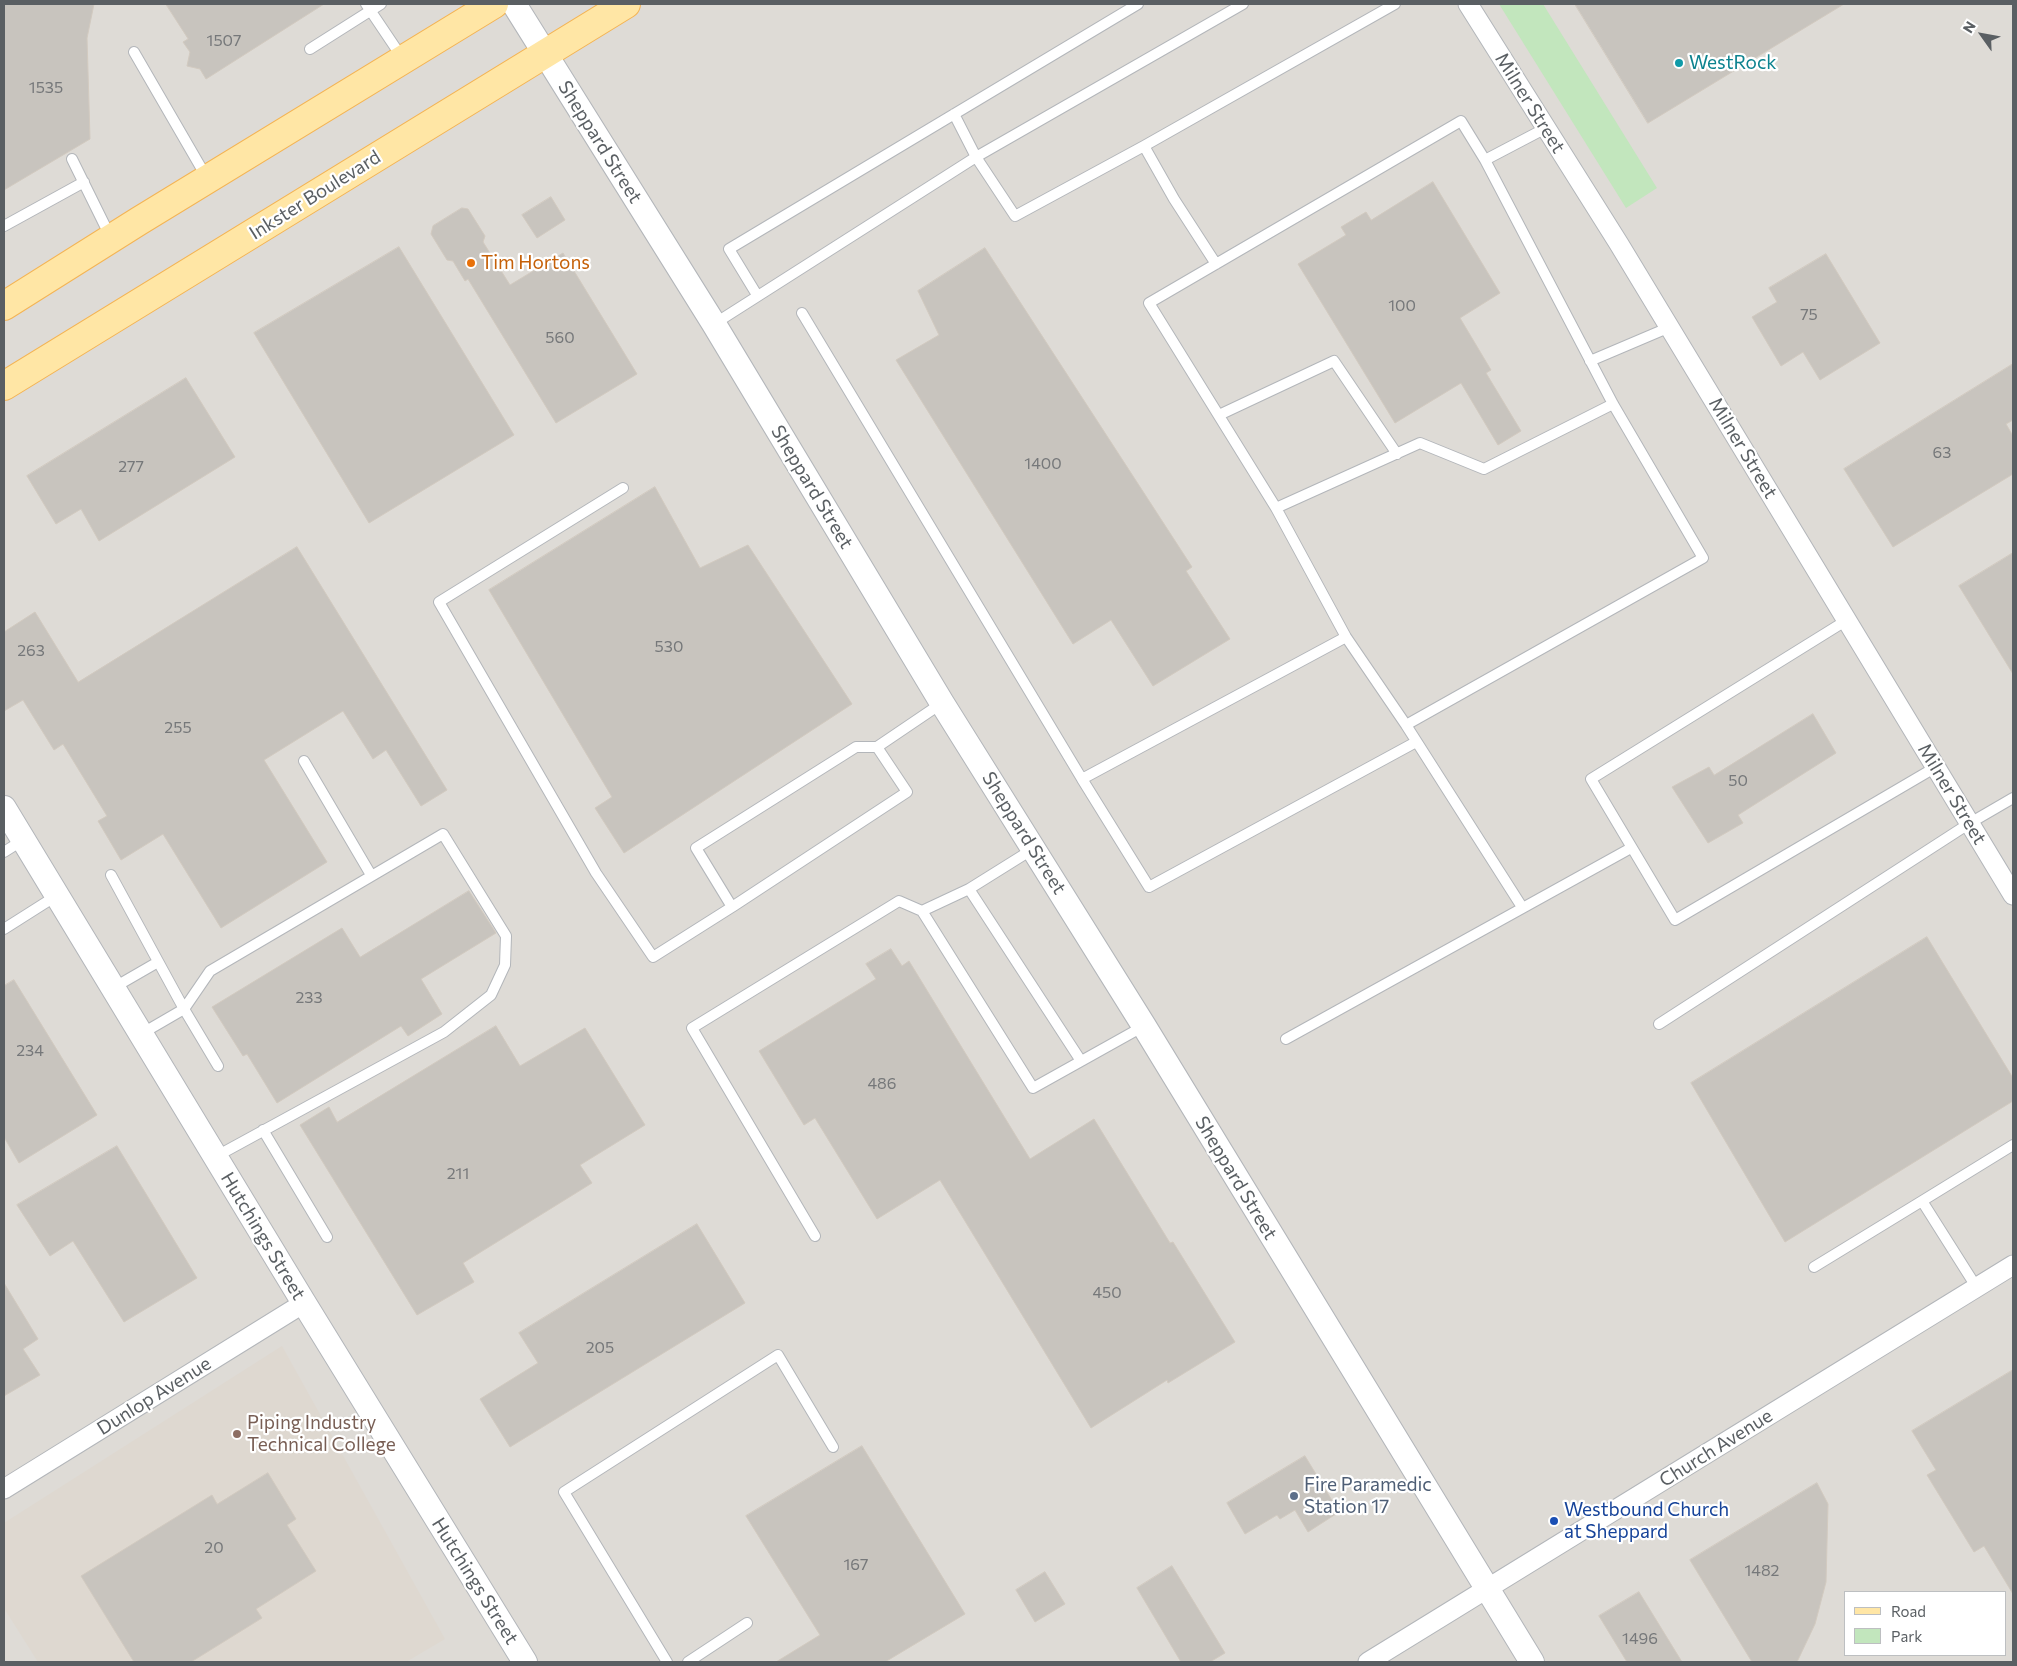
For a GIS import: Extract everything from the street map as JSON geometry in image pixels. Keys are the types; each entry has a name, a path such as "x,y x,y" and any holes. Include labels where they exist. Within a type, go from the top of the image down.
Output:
{"main road":[{"path":"4,306 208,178 494,4"},
{"name":"Inkster Boulevard","path":"4,386 626,4"}],"street":[{"name":"Sheppard Street","path":"514,4 714,324 942,703 1144,1026 1532,1662"},
{"name":"Milner Street","path":"1468,4 1670,327 2013,895"},
{"name":"Hutchings Street","path":"4,808 13,846 56,896 525,1662"},
{"name":"Church Avenue","path":"1368,1662 2013,1265"},
{"name":"Dunlop Avenue","path":"4,1489 304,1303"}],"lane":[{"path":"310,49 369,7 381,4"},
{"path":"757,295 729,249 1138,4"},
{"path":"714,324 976,157 1243,4"},
{"path":"954,114 976,157 1015,216 1144,146 1395,4"},
{"path":"369,7 403,59"},
{"path":"134,52 208,178"},
{"path":"1406,725 1703,558 1613,404 1485,160 1461,122 1149,303 1276,508 1346,637 1406,725 1522,907"},
{"path":"1485,160 1546,128"},
{"path":"1144,146 1174,199 1216,264"},
{"path":"72,159 111,238"},
{"path":"4,226 84,182"},
{"path":"802,313 1149,887 1416,742"},
{"path":"1590,361 1670,327"},
{"path":"1218,415 1334,361 1397,454"},
{"path":"1276,508 1420,443 1484,469 1613,404"},
{"path":"622,488 439,602 596,873 653,957 907,792 877,747"},
{"path":"1847,620 1591,779 1630,848 1676,920 1936,767"},
{"path":"1082,779 1346,637"},
{"path":"732,907 696,848 856,747 877,747 942,703"},
{"path":"304,762 371,875"},
{"path":"1659,1024 1970,823 2013,798"},
{"path":"140,1034 184,1009 210,970 443,834 506,936 505,965 491,995 444,1032 215,1157"},
{"path":"922,911 969,888 1034,848"},
{"path":"1286,1039 1630,848"},
{"path":"111,875 184,1009 218,1066"},
{"path":"969,888 1081,1061"},
{"path":"4,929 56,896"},
{"path":"815,1236 692,1028 899,901 922,911 1033,1088 1144,1026"},
{"path":"112,988 158,962"},
{"path":"263,1130 327,1237"},
{"path":"1814,1266 2013,1145"},
{"path":"1922,1202 1977,1288"},
{"path":"667,1662 564,1492 778,1355 833,1447"},
{"path":"688,1662 747,1623"}],"shaded area":[{"path":"4,4 2013,4 2013,1662 4,1662"},
{"name":"Piping Industry Technical College","path":"282,1346 445,1639 406,1662 38,1662 4,1608 4,1523"}],"green space":[{"path":"1499,4 1543,4 1657,188 1626,208"}],"building":[{"path":"4,4 94,4 87,38 90,139 4,190"},
{"path":"166,4 324,4 206,79 200,69 187,66 190,52 183,42 188,39"},
{"name":"WestRock","path":"1575,4 1844,4 1648,123"},
{"path":"1433,182 1500,293 1460,318 1491,370 1486,373 1521,431 1498,445 1461,383 1395,423 1298,264 1346,235 1341,227 1366,212 1371,220"},
{"path":"551,197 565,220 537,238 522,215"},
{"path":"462,208 468,209 485,236 483,242 510,285 563,253 637,374 556,423 468,279 465,281 453,261 447,260 431,234 433,226"},
{"path":"399,247 514,435 369,523 254,333"},
{"path":"985,248 1192,567 1186,571 1230,639 1153,686 1111,620 1073,644 896,360 939,335 918,291"},
{"path":"1826,254 1880,343 1820,380 1803,352 1781,366 1752,317 1777,302 1769,288"},
{"path":"2013,364 2013,420 2006,424 2013,436 2013,474 1893,547 1844,469"},
{"path":"186,378 235,457 99,541 81,509 56,524 27,476"},
{"path":"655,487 700,568 748,545 852,704 624,853 595,808 612,797 489,590"},
{"path":"297,547 447,790 421,806 386,750 373,759 343,711 264,760 327,862 221,928 163,834 121,860 98,821 107,816 63,744 54,750 23,700 4,711 4,632 35,612 78,682"},
{"path":"2013,553 2013,674 1959,586"},
{"path":"1813,714 1836,753 1738,815 1743,823 1708,843 1672,787 1709,767 1714,775"},
{"path":"469,891 496,933 421,979 442,1014 408,1036 401,1026 277,1103 247,1054 243,1056 212,1007 342,928 360,957"},
{"path":"1927,937 2013,1078 2013,1101 1785,1242 1691,1083"},
{"path":"891,949 902,966 909,961 1030,1159 1094,1119 1170,1243 1173,1242 1235,1342 1168,1383 1167,1380 1091,1428 940,1180 877,1219 815,1118 804,1125 759,1051 876,979 866,964"},
{"path":"14,980 97,1115 19,1163 4,1137 4,986"},
{"path":"496,1026 520,1066 585,1028 645,1125 580,1165 592,1183 463,1263 474,1282 417,1315 300,1125 329,1107 337,1122"},
{"path":"117,1146 197,1278 124,1322 73,1241 50,1256 17,1205"},
{"path":"697,1224 745,1303 510,1447 480,1399 538,1363 519,1333"},
{"path":"4,1283 38,1339 23,1349 40,1375 4,1396"},
{"path":"2013,1370 2013,1594 1984,1546 1974,1552 1927,1475 1936,1470 1912,1431"},
{"path":"862,1446 965,1614 885,1662 776,1662 820,1635 746,1516"},
{"path":"1305,1456 1339,1512 1308,1532 1295,1510 1280,1519 1277,1515 1245,1534 1227,1503"},
{"path":"268,1473 296,1519 287,1525 316,1571 256,1609 262,1618 191,1662 134,1662 81,1576 212,1495 217,1504"},
{"path":"1817,1483 1828,1504 1826,1582 1815,1624 1797,1662 1752,1662 1690,1560"},
{"path":"1172,1566 1225,1653 1210,1662 1181,1662 1137,1588"},
{"path":"1045,1572 1065,1604 1035,1622 1016,1590"},
{"path":"1639,1592 1682,1662 1627,1662 1599,1616"}],"place":[{"name":"WestRock","path":"1679,63"},
{"name":"Tim Hortons","path":"471,263"},
{"name":"Piping Industry Technical College","path":"237,1434"},
{"name":"Fire Paramedic Station 17","path":"1294,1496"},
{"name":"Westbound Church at Sheppard","path":"1554,1521"}]}
